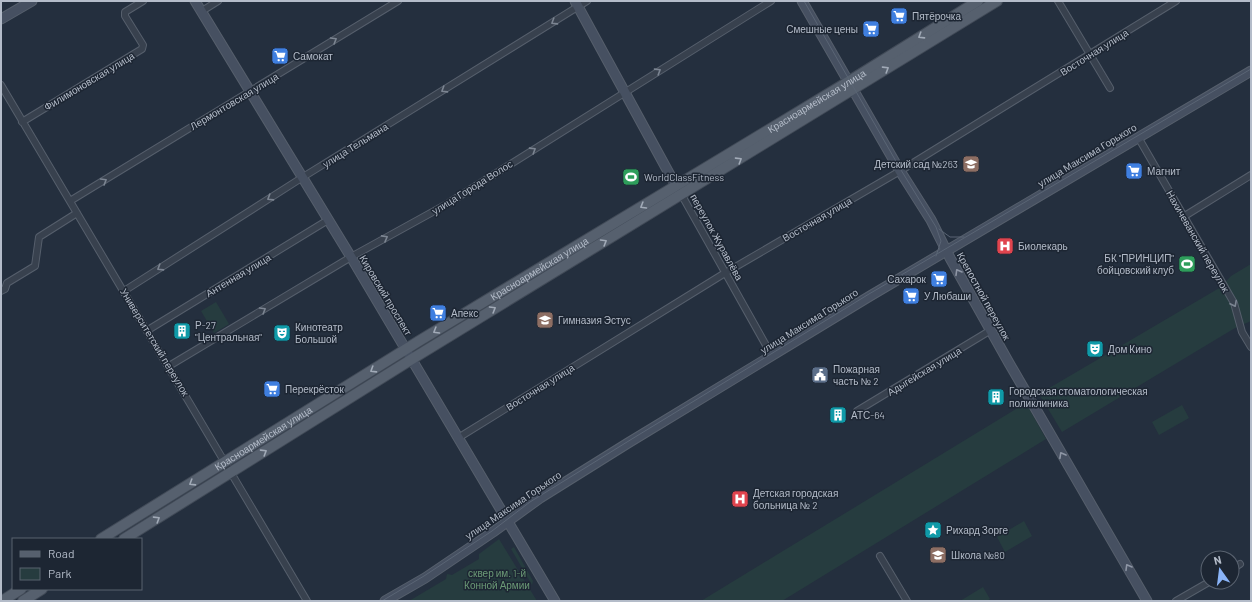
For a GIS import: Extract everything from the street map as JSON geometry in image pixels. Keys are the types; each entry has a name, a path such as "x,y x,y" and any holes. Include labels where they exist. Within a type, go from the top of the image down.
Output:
{"main road":[{"path":"1,19 32,1"},
{"name":"Кировский проспект","path":"195,1 303,177 555,601"},
{"name":"Крепостной переулок","path":"802,1 900,171 931,220 991,330 1148,601"},
{"name":"Красноармейская улица","path":"126,538 412,359 682,195 978,1"},
{"name":"Красноармейская улица","path":"104,538 406,349 676,186 997,1"},
{"name":"переулок Журавлёва","path":"577,4 676,186"},
{"name":"улица Максима Горького","path":"385,601 425,578 540,498 772,356 1251,71"},
{"path":"2,601 19,590"},
{"path":"23,601 40,590"}],"street":[{"name":"Филимоновская улица","path":"22,122 142,49 143,45 125,16 125,12 143,1"},
{"path":"202,11 218,1"},
{"name":"Лермонтовская улица","path":"70,201 398,1"},
{"name":"улица Тельмана","path":"124,291 577,4 587,1"},
{"name":"улица Города Волос","path":"169,366 351,257 447,204 771,1"},
{"path":"1058,1 1110,88"},
{"name":"Восточная улица","path":"458,438 725,273 900,171 1176,1"},
{"name":"Университетский переулок","path":"1,85 148,330 307,601"},
{"name":"Нахичеванский переулок","path":"1138,137 1234,303 1242,332 1251,347"},
{"path":"1183,217 1251,175"},
{"name":"переулок Журавлёва","path":"676,186 772,356"},
{"path":"1,291 5,289 7,283 35,266 39,237 78,213"},
{"name":"Антенная улица","path":"148,330 328,220"},
{"name":"Адыгейская улица","path":"857,411 991,330"},
{"path":"880,556 907,601"},
{"path":"1176,601 1200,587"}],"green space":[{"path":"1251,264 1251,321 1235,328 1062,432 1039,394 1221,287 1231,276"},
{"path":"216,302 229,324 214,333 201,311"},
{"path":"1026,403 1046,439 782,601 701,601"},
{"path":"1182,405 1189,418 1159,435 1152,422"},
{"path":"1024,521 1032,536 1005,552 997,537"},
{"name":"сквер им. 1-й Конной Армии","path":"499,539 537,601 409,601 446,579 447,574 452,575 479,559 479,554"},
{"path":"514,547 533,581 532,585 511,549"},
{"path":"983,587 990,599 987,601 960,601"}],"tram line":[{"path":"804,1 901,170 936,227 941,241 936,256"},
{"path":"382,601 424,576 492,531 530,502 627,442 869,294 1251,69"},
{"path":"939,229 950,237 964,237"}],"place":[{"name":"Пятёрочка","path":"899,16"},
{"name":"Смешные цены","path":"871,29"},
{"name":"Самокат","path":"280,56"},
{"name":"Детский сад №263","path":"971,164"},
{"name":"Магнит","path":"1134,171"},
{"name":"WorldClassFitness","path":"631,177"},
{"name":"Биолекарь","path":"1005,246"},
{"name":"БК \"ПРИНЦИП\" бойцовский клуб","path":"1187,264"},
{"name":"Сахарок","path":"939,279"},
{"name":"У Любаши","path":"911,296"},
{"name":"Апекс","path":"438,313"},
{"name":"Гимназия Эстус","path":"545,320"},
{"name":"Р-27 \"Центральная\"","path":"182,331"},
{"name":"Кинотеатр Большой","path":"282,333"},
{"name":"Дом Кино","path":"1095,349"},
{"name":"Пожарная часть № 2","path":"820,375"},
{"name":"Перекрёсток","path":"272,389"},
{"name":"Городская стоматологическая поликлиника","path":"996,397"},
{"name":"АТС-64","path":"838,415"},
{"name":"Детская городская больница № 2","path":"740,499"},
{"name":"Рихард Зорге","path":"933,530"},
{"name":"Школа №80","path":"938,555"}]}
